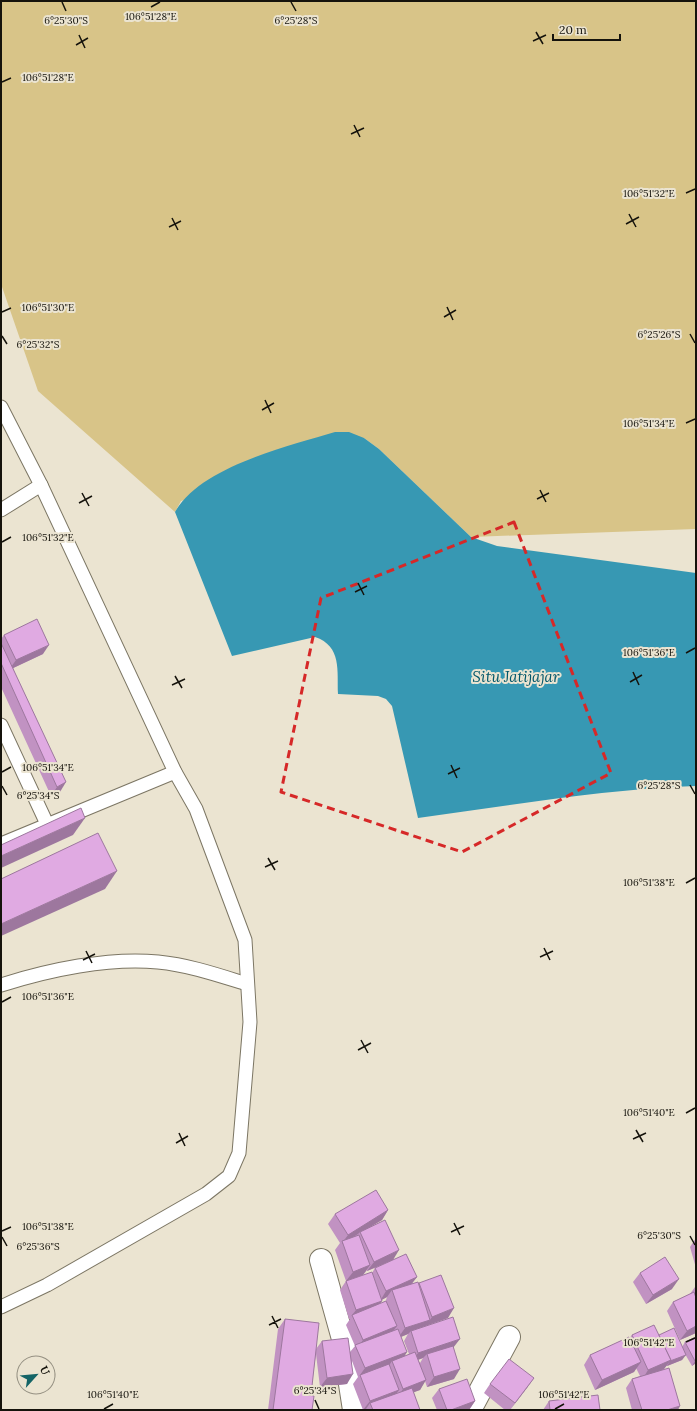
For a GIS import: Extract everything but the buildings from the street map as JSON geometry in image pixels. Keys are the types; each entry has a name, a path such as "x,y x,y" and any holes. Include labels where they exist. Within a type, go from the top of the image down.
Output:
{"street":[{"path":"321,1260 343,1339 354,1410"},
{"path":"470,1410 509,1337"}],"lane":[{"path":"1,407 41,484 175,772 196,809 245,940 250,1022 239,1153 229,1176 200,1198 47,1285 1,1307"},
{"path":"1,510 41,484"},
{"path":"1,725 47,824"},
{"path":"1,844 175,772"},
{"path":"1,985 24,978 109,962 158,962 194,968 248,984"}],"highlighted area":[{"path":"514,522 611,773 462,852 281,792 321,598"}],"shaded area":[{"path":"1,1 696,1 696,529 471,537 379,449 364,438 181,501 175,512 38,391 1,284"}],"water":[{"name":"Situ Jatijajar","path":"335,432 349,432 364,438 379,449 471,537 497,546 696,573 696,786 591,794 418,818 392,706 386,699 378,696 338,694 336,660 330,646 324,641 315,637 232,656 175,512 187,496 204,482 224,471 247,460"}]}
